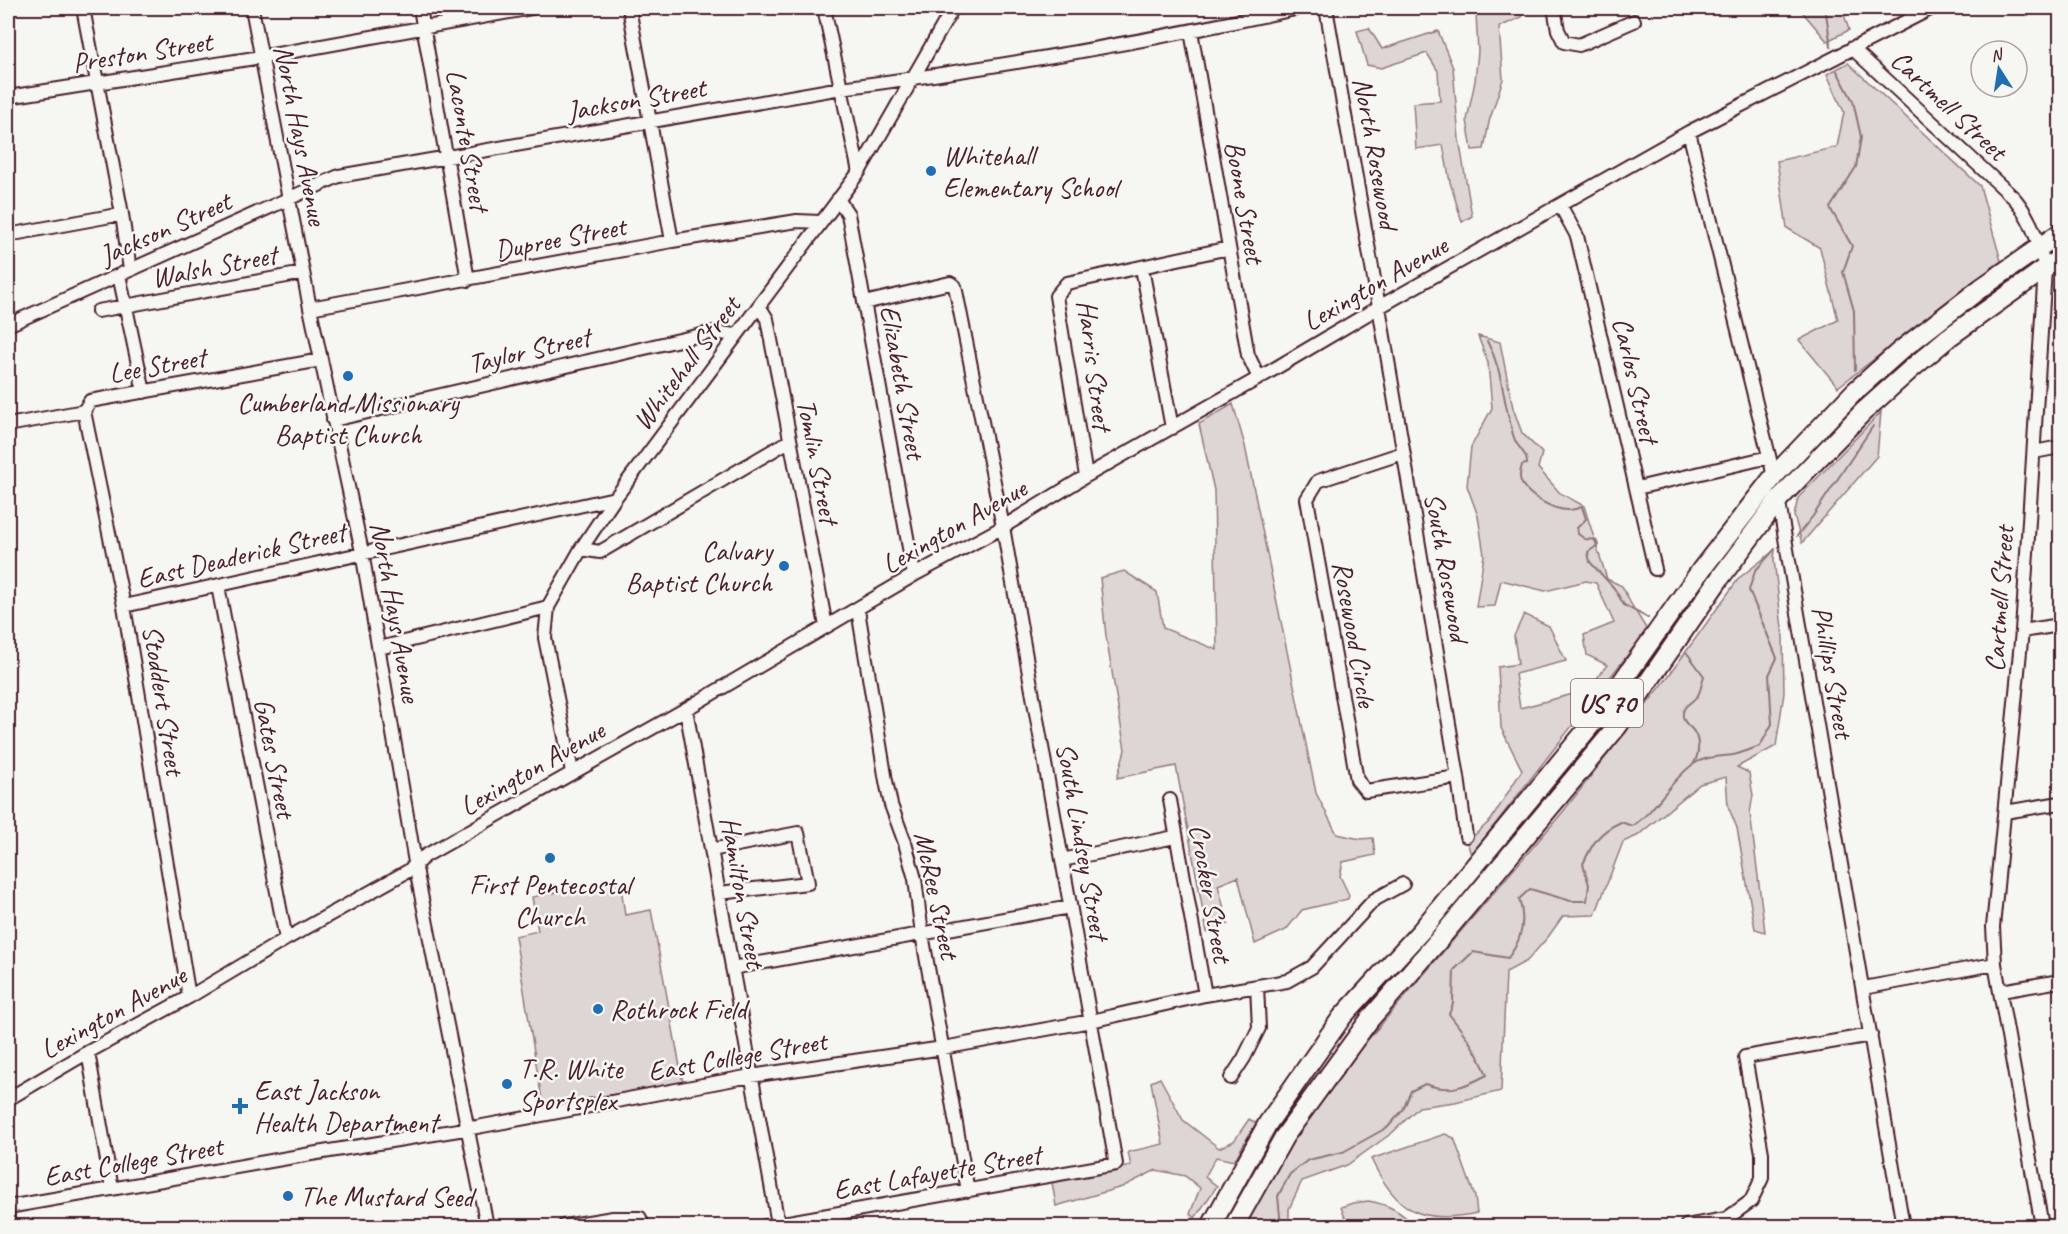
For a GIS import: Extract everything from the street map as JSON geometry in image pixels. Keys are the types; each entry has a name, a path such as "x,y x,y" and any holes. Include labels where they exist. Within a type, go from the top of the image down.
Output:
{"highway":[{"name":"US 70","path":"1210,1227 1268,1123 1342,1017 1420,931 1594,721 1701,570 1773,476 1854,392 1901,350 1973,294 2061,233"},
{"name":"US 70","path":"1234,1227 1284,1137 1370,1019 1617,727 1720,578 1779,499 1863,412 1911,369 1949,338 2061,258"}],"street":[{"path":"83,8 122,214 127,306 144,392"},
{"name":"North Hays Avenue","path":"252,8 310,309 362,552 416,865 487,1227"},
{"name":"Laconte Street","path":"420,8 468,280"},
{"name":"Preston Street","path":"8,97 261,57 532,8"},
{"path":"629,8 672,242"},
{"path":"824,8 859,172"},
{"name":"Whitehall Street","path":"572,772 545,638 548,607 581,549 615,498 859,172 953,8"},
{"name":"Jackson Street","path":"8,325 339,176 841,88 914,79 1191,31 1300,8"},
{"name":"North Rosewood","path":"1326,8 1379,307"},
{"path":"1554,8 1558,30 1564,42 1579,45 1634,21"},
{"name":"Lexington Avenue","path":"8,1099 189,997 416,865 426,856 686,709 826,626 858,610 914,575 1003,527 1086,476 1379,307 1689,132 1932,8"},
{"name":"Boone Street","path":"1191,31 1248,355 1259,378"},
{"name":"Cartmell Street","path":"1852,48 2015,199 2028,218 2040,247 2045,269 2022,631 1993,927 1995,964 2042,1227"},
{"name":"Phillips Street","path":"1689,132 1779,499 1903,1227"},
{"name":"Elizabeth Street","path":"838,199 848,214 914,575"},
{"name":"Carlos Street","path":"1560,205 1577,236 1655,569"},
{"path":"8,235 122,214"},
{"name":"Dupree Street","path":"310,309 672,242 797,221 820,222"},
{"name":"Harris Street","path":"1086,476 1056,296 1067,283 1229,249"},
{"path":"1142,268 1172,428"},
{"name":"Walsh Street","path":"98,311 303,273"},
{"name":"South Lindsey Street","path":"864,303 950,283 956,286 1003,527 1116,1164"},
{"name":"Tomlin Street","path":"759,306 767,319 826,626"},
{"name":"South Rosewood","path":"1379,307 1466,836"},
{"name":"Taylor Street","path":"333,420 714,332 735,335"},
{"name":"Lee Street","path":"8,425 84,411 90,401 321,360"},
{"name":"Stoddert Street","path":"84,411 124,606 189,997"},
{"path":"581,549 600,552 789,441"},
{"path":"2034,452 2061,447"},
{"name":"Rosewood Circle","path":"1403,453 1318,481 1307,499 1357,780 1366,791 1458,777"},
{"path":"1637,488 1769,457"},
{"name":"East Deaderick Street","path":"124,606 615,498"},
{"name":"Gates Street","path":"218,586 286,939"},
{"path":"379,648 548,607"},
{"name":"McRee Street","path":"858,610 891,806 915,879 922,934 968,1191"},
{"path":"2022,631 2061,625"},
{"name":"Hamilton Street","path":"686,709 751,1076 772,1226"},
{"name":"Crocker Street","path":"1170,800 1205,995"},
{"path":"2005,812 2061,803"},
{"path":"711,850 798,833 808,883 718,893"},
{"path":"1062,860 1175,837"},
{"name":"East College Street","path":"8,1207 468,1128 751,1076 943,1048 1091,1021 1205,995 1287,981 1312,966 1374,900 1403,884"},
{"path":"732,968 1070,907"},
{"path":"1863,988 1995,964"},
{"path":"2001,991 2061,981"},
{"path":"1231,1078 1260,1028 1257,986"},
{"path":"1686,1227 1726,1219 1751,1201 1762,1178 1762,1153 1745,1057 1871,1035"},
{"path":"88,1052 112,1189"},
{"name":"East Lafayette Street","path":"772,1226 838,1220 968,1191 1116,1164"},
{"path":"564,1227 622,1218 640,1218 643,1227"}],"shaded area":[{"path":"1473,8 1522,8 1522,17 1499,27 1503,79 1489,122 1484,149 1472,150 1467,120 1478,52 1476,13"},
{"path":"1799,8 1842,8 1849,30 1827,41"},
{"path":"1369,28 1382,49 1438,31 1453,68 1459,139 1472,216 1462,222 1450,182 1443,145 1416,149 1413,103 1440,101 1438,71 1427,53 1381,68 1367,65 1357,31"},
{"path":"1848,63 1980,186 2001,261 1838,387 1799,340 1838,320 1820,248 1787,228 1777,161 1837,147 1844,112 1827,74"},
{"path":"1478,336 1500,342 1513,408 1522,433 1542,453 1538,468 1560,493 1584,506 1607,579 1622,586 1647,630 1471,855 1467,842 1491,820 1522,770 1501,728 1498,667 1518,664 1514,636 1524,614 1549,626 1566,661 1515,674 1520,708 1588,690 1607,665 1587,655 1584,635 1614,623 1596,583 1586,581 1545,591 1501,580 1495,606 1476,607 1484,555 1478,516 1467,486 1471,447 1492,408 1488,363"},
{"path":"1233,404 1245,446 1316,793 1337,834 1360,839 1373,838 1375,855 1343,862 1340,876 1349,895 1348,899 1302,910 1286,930 1255,944 1238,877 1218,885 1228,924 1207,933 1176,766 1117,778 1125,750 1106,636 1100,578 1124,571 1157,592 1163,628 1217,650 1214,490 1199,424"},
{"path":"1881,412 1877,456 1802,543 1794,516 1798,498"},
{"path":"1775,550 1774,559 1783,637 1784,693 1776,746 1737,767 1749,773 1753,795 1750,813 1765,932 1755,929 1737,828 1728,806 1726,777 1700,784 1637,836 1623,842 1595,915 1563,916 1527,961 1506,972 1501,1091 1455,1102 1419,1107 1392,1133 1347,1165 1302,1181 1289,1209 1289,1226 1244,1226 1293,1140 1360,1049 1562,813 1662,685 1739,578"},
{"name":"Rothrock Field","path":"620,880 625,915 651,910 683,1083 543,1106 515,936 538,931 532,897"},
{"path":"1160,1078 1183,1120 1219,1148 1234,1141 1249,1119 1256,1123 1234,1161 1216,1157 1205,1177 1217,1186 1195,1218 1190,1214 1200,1188 1185,1176 1156,1170 1122,1187 1056,1206 1052,1182 1131,1166 1128,1152 1163,1144 1151,1082"},
{"path":"1445,1134 1454,1138 1475,1197 1477,1213 1440,1217 1412,1210 1390,1191 1371,1159"},
{"path":"1368,1201 1393,1209 1414,1226 1348,1226 1341,1207"}],"waterway":[{"path":"1823,8 1826,13 1831,47"},
{"path":"1837,71 1853,101 1861,137 1856,167 1830,208 1852,246 1843,272 1854,311 1855,370"},
{"path":"1487,341 1499,373 1513,435 1526,458 1527,464 1522,465 1521,470 1522,484 1536,498 1556,508 1568,510 1582,507 1586,519 1577,528 1578,534 1585,539 1596,540 1598,545 1588,552 1590,562 1614,588 1624,605 1648,618"},
{"path":"1797,536 1873,426"},
{"path":"1281,1226 1278,1196 1290,1174 1308,1160 1343,1152 1388,1127 1403,1110 1411,1091 1425,1084 1442,1088 1457,1087 1487,1075 1470,1043 1449,1014 1453,1004 1454,970 1473,952 1508,958 1517,944 1521,930 1522,915 1519,899 1530,889 1571,901 1587,901 1589,885 1583,864 1602,834 1621,822 1632,826 1641,820 1676,780 1697,762 1712,757 1736,754 1760,746 1772,724 1769,675 1777,658 1749,590 1755,571 1775,549"},
{"path":"1687,653 1704,676 1698,695 1683,713 1684,720 1694,732 1697,740 1698,750 1694,763"}],"railway":[{"path":"8,1179 14,1226"}],"place":[{"name":"Whitehall Elementary School","path":"931,171"},
{"name":"Cumberland Missionary Baptist Church","path":"348,376"},
{"name":"Calvary Baptist Church","path":"784,566"},
{"name":"First Pentecostal Church","path":"550,858"},
{"name":"Rothrock Field","path":"598,1009"},
{"name":"T.R. White Sportsplex","path":"507,1084"},
{"name":"East Jackson Health Department","path":"240,1106"},
{"name":"The Mustard Seed","path":"288,1196"}]}
